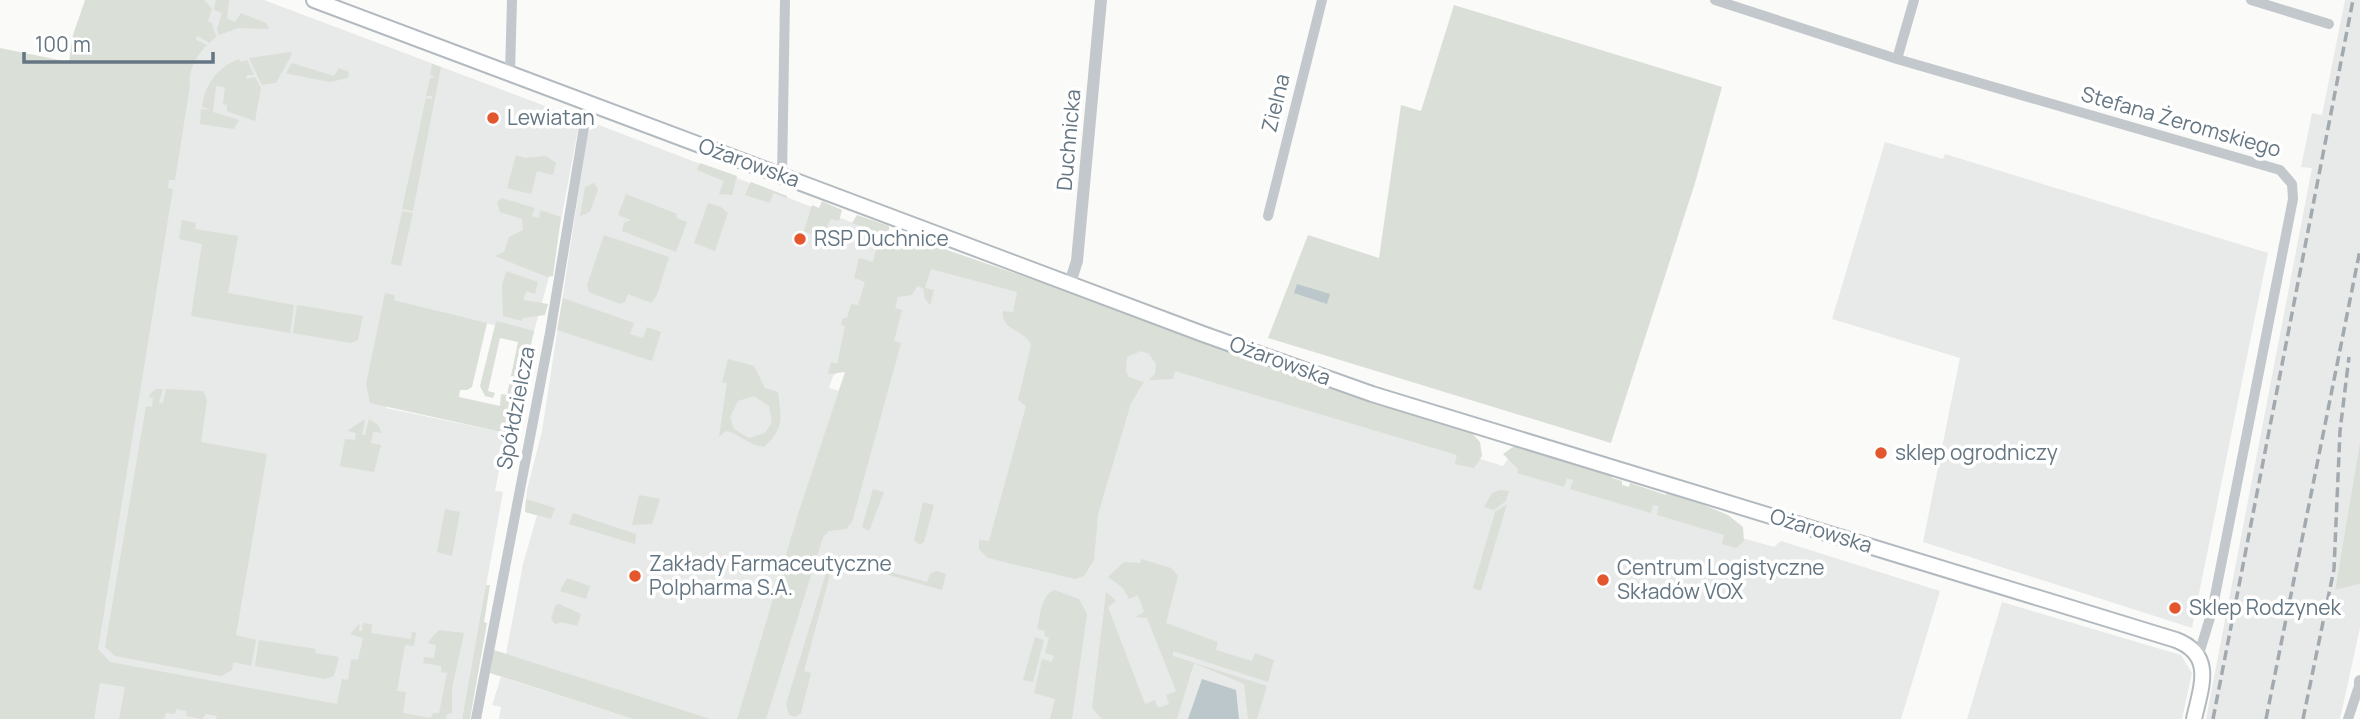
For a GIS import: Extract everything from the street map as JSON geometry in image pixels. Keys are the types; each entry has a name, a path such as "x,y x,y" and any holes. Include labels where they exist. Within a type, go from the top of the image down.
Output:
{"main road":[{"name":"Ożarowska","path":"314,0 1372,394 2176,640 2189,645 2199,654"},
{"path":"2194,719 2203,669 2199,654"}],"street":[{"path":"510,73 512,0"},
{"path":"782,176 785,0"},
{"name":"Duchnicka","path":"1070,283 1077,261 1101,0"},
{"name":"Zielna","path":"1268,216 1322,0"},
{"name":"Stefana Żeromskiego","path":"1715,0 1897,59 2280,170 2292,184 2293,199 2214,598 2199,654"},
{"path":"1897,59 1914,0"},
{"path":"2250,0 2329,24"},
{"name":"Spółdzielcza","path":"476,719 550,333 588,103"},
{"path":"2348,719 2359,687"}],"shaded area":[{"path":"85,0 204,0 212,9 208,21 212,23 216,37 209,43 198,36 195,39 207,45 191,69 175,180 169,180 168,188 173,189 98,649 110,662 337,704 342,679 348,680 351,659 358,660 363,638 350,634 360,623 359,631 362,631 363,623 372,624 371,633 411,639 412,631 416,633 414,646 405,645 397,691 406,692 403,713 431,718 433,713 439,713 447,673 441,672 441,666 423,663 424,657 434,658 436,645 427,643 439,630 464,633 452,688 452,713 447,714 446,719 216,719 217,716 206,714 202,719 186,716 187,711 176,709 175,714 166,713 164,719 119,719 125,687 100,683 94,719 0,719 0,48 69,62 73,35"},
{"path":"198,0 264,0 580,119 553,263 533,335 394,300 386,408 506,433 495,491 503,492 462,719 84,719 145,312"},
{"path":"216,0 229,0 227,19 235,22 241,13 266,23 269,29 238,28 219,35 217,29 222,13 214,10"},
{"path":"2345,0 2360,0 2360,442 2335,590 2360,584 2360,628 2340,719 2206,719 2312,168 2301,167 2312,113 2322,115"},
{"path":"1454,5 1722,87 1695,183 1611,443 1268,338 1308,235 1379,258 1401,105 1421,111"},
{"path":"290,52 292,54 276,83 262,85 249,58"},
{"path":"239,59 240,62 247,60 254,75 247,75 246,79 255,77 261,88 255,121 227,111 227,105 223,104 225,87 216,86 213,112 239,120 234,129 200,124 201,109 211,110 202,107 209,84 224,67"},
{"path":"292,63 334,76 339,68 349,72 348,78 330,82 286,73"},
{"path":"432,64 441,67 413,211 402,209 426,98 432,99 432,96 426,96 430,78 435,77 430,75"},
{"path":"599,125 887,236 845,372 840,371 833,376 829,388 839,391 800,507 737,719 711,719 506,654 523,564 537,515 525,512 527,490 542,431 588,131"},
{"path":"1885,142 1943,159 1945,154 2268,253 2192,628 1923,542 1960,358 1832,319"},
{"path":"516,155 525,158 546,156 556,163 553,175 537,171 531,194 507,188"},
{"path":"700,163 737,176 732,195 719,194 724,181 697,170"},
{"path":"751,182 787,198 773,193 770,203 745,195"},
{"path":"594,183 598,189 590,212 580,216 585,187"},
{"path":"626,194 677,214 676,218 687,222 676,252 622,231 624,223 631,220 618,215"},
{"path":"501,198 535,208 532,216 539,218 540,210 561,217 553,276 547,277 495,256 504,252 509,237 523,230 522,219 500,212 497,202"},
{"path":"822,201 842,210 839,221 830,219 823,239 804,231 812,205 819,208"},
{"path":"708,203 721,207 728,213 715,251 694,243"},
{"path":"402,211 413,213 401,266 391,264"},
{"path":"857,215 889,226 889,233 903,239 920,235 947,250 1467,428 1480,442 1482,456 1474,468 1455,464 1457,455 1175,371 1173,379 1149,380 1155,374 1156,364 1149,354 1141,351 1127,357 1126,371 1129,377 1144,382 1131,403 1098,514 1094,560 1084,576 1075,579 988,558 979,549 979,540 989,541 1026,406 1018,400 1031,345 1005,322 1003,317 1003,311 1013,312 1017,292 931,269 925,288 934,290 930,305 925,299 923,288 917,286 912,295 898,297 895,308 902,310 894,341 901,343 852,522 846,529 829,531 823,537 766,719 737,719 800,507 845,372 828,374 831,362 837,364 845,326 841,325 843,318 847,318 851,304 858,305 865,282 854,278 859,258 873,262 880,234 852,223"},
{"path":"182,220 196,223 195,229 238,236 228,293 294,305 290,333 191,316 202,244 179,239"},
{"path":"604,235 669,257 657,295 651,303 628,294 625,302 620,304 589,292 587,285"},
{"path":"902,244 1474,457 1503,466 1510,456 1736,526 1739,537 1774,547 1781,541 1940,591 1901,719 756,719"},
{"path":"506,271 538,282 535,294 526,291 523,300 548,304 545,315 523,318 522,321 503,316 502,286"},
{"path":"1297,284 1330,294 1327,304 1294,293"},
{"path":"385,293 395,295 394,300 487,323 472,387 460,390 459,397 500,406 501,394 507,395 518,342 500,338 488,391 495,393 493,398 485,396 480,386 495,325 497,321 534,331 512,430 506,433 370,403 366,384"},
{"path":"563,298 634,323 630,334 643,338 647,327 661,332 652,361 557,330"},
{"path":"297,305 363,316 358,340 351,343 293,333"},
{"path":"728,359 754,366 765,388 778,392 780,422 775,434 764,447 726,431 719,437 727,383 722,382","holes":["754,396 769,406 772,422 765,433 749,438 734,429 730,417 738,401"]},
{"path":"155,389 163,389 159,402 163,403 166,389 203,391 207,400 201,442 267,454 236,635 256,640 251,666 233,662 232,670 221,676 115,656 105,647 146,406 152,407 153,398 148,397"},
{"path":"365,419 362,435 365,435 369,419 378,425 382,433 373,432 371,443 381,445 374,472 340,466 345,439 355,440 356,433 347,431"},
{"path":"2360,442 2360,584 2335,590"},
{"path":"1522,446 1613,473 1612,478 1622,481 1622,485 1629,487 1630,483 1666,495 1668,490 1728,515 1743,527 1744,541 1736,548 1722,544 1724,535 1657,515 1659,506 1653,505 1651,513 1570,489 1573,480 1567,478 1564,487 1517,473 1518,469 1503,454 1513,447"},
{"path":"873,489 884,492 869,531 862,527"},
{"path":"1509,491 1506,501 1494,510 1484,507 1492,493"},
{"path":"639,495 660,499 652,524 632,525"},
{"path":"526,499 555,508 551,519 525,512"},
{"path":"923,502 934,505 924,542 920,545 914,540"},
{"path":"1507,504 1481,591 1473,588 1495,512"},
{"path":"445,509 460,512 452,556 437,552"},
{"path":"573,513 636,534 635,544 569,524"},
{"path":"1141,559 1171,568 1178,576 1166,623 1218,642 1216,650 1252,661 1255,653 1274,660 1268,682 1173,651 1173,656 1267,686 1257,719 1248,719 1244,684 1194,663 1177,719 1102,719 1092,708 1106,592 1116,601 1108,607 1145,704 1155,700 1158,708 1169,704 1166,695 1176,691 1147,618 1135,617 1144,612 1138,595 1129,599 1123,588 1108,577 1124,562 1140,563"},
{"path":"830,560 834,560 804,671 811,673 801,713 795,717 789,715 786,704"},
{"path":"865,565 927,582 930,574 936,571 946,574 942,590 864,568"},
{"path":"567,578 590,586 586,599 560,591"},
{"path":"486,585 490,585 484,622 487,623 470,719 462,719"},
{"path":"1054,590 1079,599 1087,614 1072,719 1050,719 1055,699 1034,693 1042,659 1052,662 1054,656 1045,653 1049,638 1044,636 1045,631 1037,629 1046,597"},
{"path":"2002,602 2181,655 2192,673 2182,719 1967,719"},
{"path":"559,604 581,614 577,626 562,622 555,624 551,619 555,606"},
{"path":"1035,637 1044,640 1033,682 1023,680"},
{"path":"259,640 316,649 315,653 339,657 334,676 325,679 255,666"},
{"path":"494,650 711,719 633,719 490,673"},
{"path":"501,677 633,719 499,719 501,707 492,705"},
{"path":"1202,679 1236,690 1239,719 1188,719"}],"railway":[{"path":"2213,719 2353,0"},
{"path":"2266,719 2360,250"},
{"path":"2303,719 2334,569 2340,431 2349,357"}],"place":[{"name":"Lewiatan","path":"493,118"},
{"name":"RSP Duchnice","path":"800,239"},
{"name":"sklep ogrodniczy","path":"1881,453"},
{"name":"Zakłady Farmaceutyczne Polpharma S.A.","path":"635,576"},
{"name":"Centrum Logistyczne Składów VOX","path":"1603,580"},
{"name":"Sklep Rodzynek","path":"2175,608"}]}
